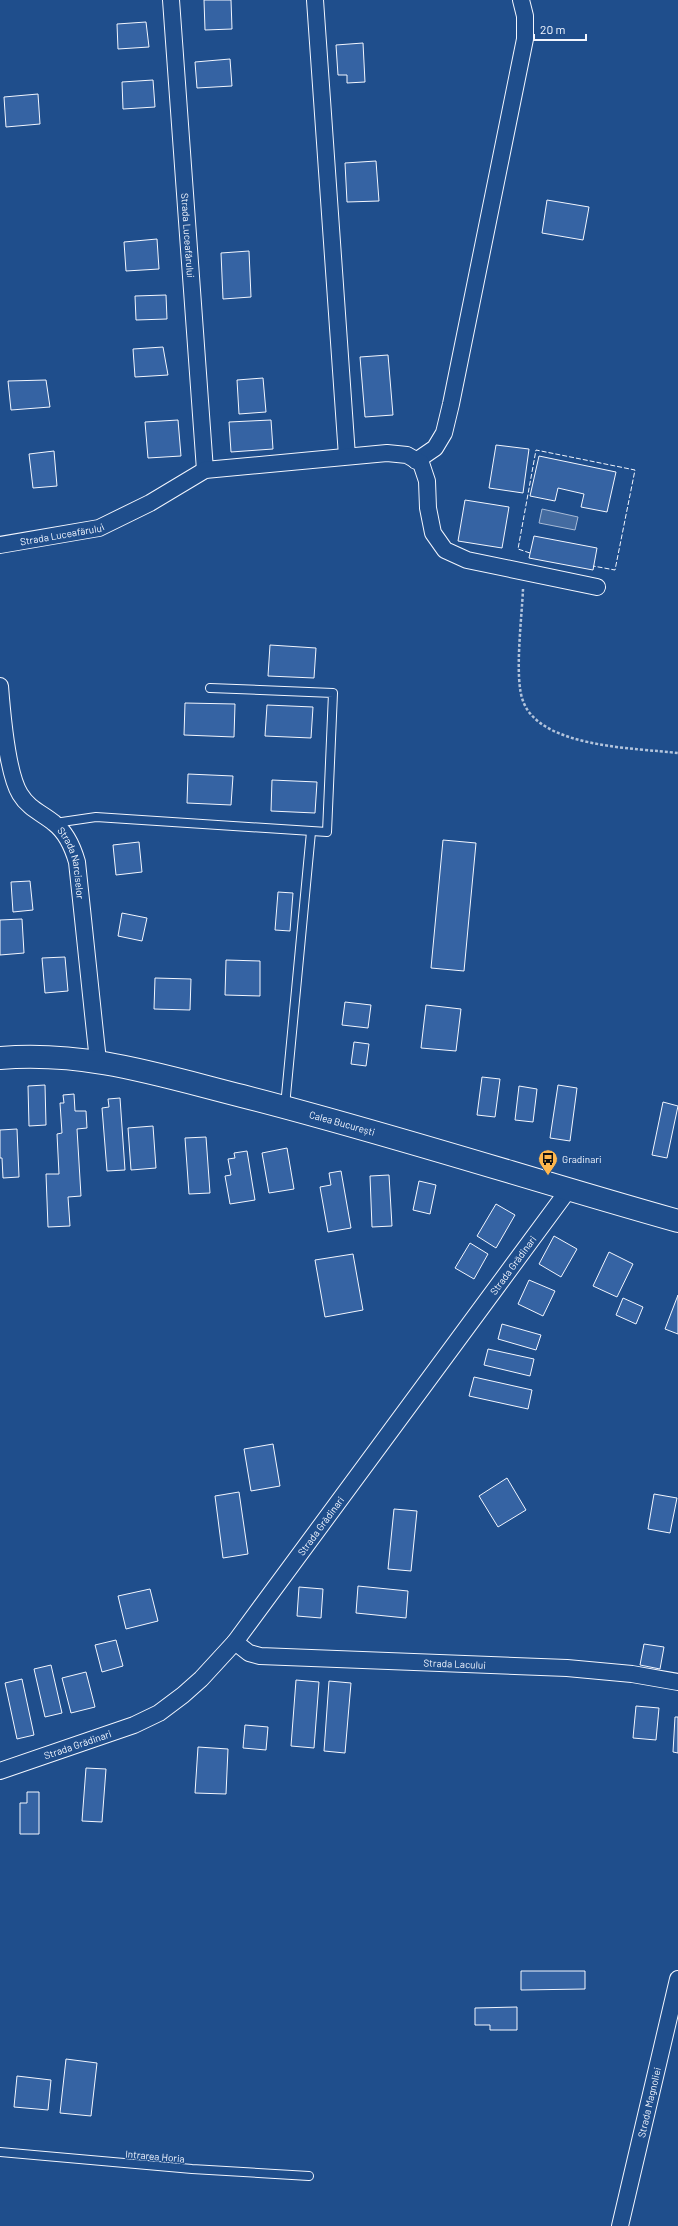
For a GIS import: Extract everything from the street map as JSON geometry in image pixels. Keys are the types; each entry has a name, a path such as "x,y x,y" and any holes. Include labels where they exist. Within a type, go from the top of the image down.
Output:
{"main road":[{"name":"Calea București","path":"0,1058 47,1056 98,1060 285,1107 678,1221"}],"street":[{"name":"Strada Luceafărului","path":"171,0 205,470"},
{"path":"315,0 347,456"},
{"path":"520,0 526,16 526,39 451,404 444,433 435,448 416,460 421,463 427,482 428,508 433,533 445,550 467,560 597,587"},
{"name":"Strada Luceafărului","path":"0,545 99,528 144,506 205,470 387,453 407,455 416,460"},
{"name":"Strada Narciselor","path":"0,686 12,770 19,794 36,812 55,823 65,834 72,847 77,862 98,1060"},
{"name":"Strada Grădinari","path":"0,1772 134,1725 160,1713 183,1696 201,1679 235,1642 570,1189"},
{"name":"Strada Lacului","path":"235,1642 249,1653 260,1656 567,1668 632,1674 678,1682"},
{"name":"Strada Magnoliei","path":"620,2226 678,1979"}],"lane":[{"path":"55,823 96,817 328,832 333,693 210,688"},
{"path":"285,1107 311,832"},
{"name":"Intrarea Horia","path":"0,2152 192,2169 309,2176"}],"path":[{"path":"524,572 519,684 523,702 535,719 555,732 580,741 678,754"}],"water":[{"path":"542,509 578,517 575,530 539,523"}],"building":[{"path":"204,0 231,0 232,29 205,30"},
{"path":"146,22 149,47 118,49 117,24"},
{"path":"363,43 365,82 347,83 347,75 338,75 336,45"},
{"path":"230,59 232,86 197,88 195,62"},
{"path":"153,80 155,107 123,109 122,82"},
{"path":"38,94 40,124 6,127 4,97"},
{"path":"376,161 379,201 347,202 345,163"},
{"path":"547,200 589,207 583,240 542,233"},
{"path":"157,239 159,269 126,271 124,242"},
{"path":"249,251 251,297 223,299 221,253"},
{"path":"166,295 167,319 136,320 135,296"},
{"path":"163,347 168,375 135,377 133,349"},
{"path":"388,355 393,415 365,417 360,357"},
{"path":"263,378 266,412 239,414 237,380"},
{"path":"46,380 50,407 11,410 8,381"},
{"path":"178,420 181,456 148,458 145,422"},
{"path":"271,420 273,449 231,452 229,422"},
{"path":"496,445 529,449 523,493 489,488"},
{"path":"54,451 57,486 33,488 29,454"},
{"path":"539,456 616,472 607,512 581,507 584,494 558,488 555,501 530,496"},
{"path":"465,500 509,507 502,548 458,541"},
{"path":"534,536 597,548 593,570 529,558"},
{"path":"270,645 316,648 314,678 268,676"},
{"path":"185,703 235,704 234,737 184,735"},
{"path":"267,705 313,707 311,738 265,736"},
{"path":"188,774 233,776 231,805 187,803"},
{"path":"272,780 317,782 315,813 271,811"},
{"path":"443,840 476,843 464,971 431,968"},
{"path":"139,842 142,872 116,875 113,845"},
{"path":"30,881 33,910 13,912 11,882"},
{"path":"278,892 293,893 290,931 275,930"},
{"path":"122,913 147,918 142,941 118,936"},
{"path":"22,919 24,953 0,955 0,920"},
{"path":"65,957 68,991 45,993 42,958"},
{"path":"226,960 260,961 260,996 225,995"},
{"path":"155,978 191,979 190,1010 154,1009"},
{"path":"345,1002 371,1005 368,1028 342,1025"},
{"path":"426,1005 461,1009 456,1051 421,1048"},
{"path":"354,1042 369,1044 366,1066 351,1064"},
{"path":"482,1077 500,1079 495,1117 477,1115"},
{"path":"45,1085 46,1125 29,1126 28,1086"},
{"path":"558,1085 577,1088 570,1141 550,1138"},
{"path":"519,1086 537,1089 533,1122 515,1120"},
{"path":"74,1094 75,1111 86,1111 87,1128 77,1129 81,1196 68,1197 70,1226 48,1227 46,1174 59,1174 57,1134 62,1133 60,1103 64,1103 63,1095"},
{"path":"120,1098 125,1170 107,1171 102,1108 109,1107 108,1099"},
{"path":"663,1102 678,1106 667,1158 652,1155"},
{"path":"153,1126 156,1168 131,1170 128,1128"},
{"path":"17,1129 19,1177 3,1178 2,1158 0,1158 0,1130"},
{"path":"206,1137 210,1193 189,1194 185,1138"},
{"path":"287,1148 294,1189 269,1193 262,1153"},
{"path":"247,1151 255,1200 230,1204 225,1176 231,1175 228,1159 235,1158 234,1153"},
{"path":"341,1171 351,1228 328,1232 320,1187 331,1185 329,1173"},
{"path":"389,1175 392,1226 372,1227 370,1176"},
{"path":"419,1181 436,1185 430,1214 413,1210"},
{"path":"496,1204 515,1215 496,1248 477,1236"},
{"path":"554,1236 577,1249 561,1277 539,1264"},
{"path":"470,1243 488,1254 474,1279 455,1268"},
{"path":"609,1252 633,1264 617,1297 593,1286"},
{"path":"353,1254 363,1310 325,1317 315,1260"},
{"path":"529,1280 555,1291 543,1316 518,1304"},
{"path":"678,1295 678,1334 665,1329"},
{"path":"623,1298 643,1307 636,1324 616,1315"},
{"path":"502,1324 541,1335 536,1350 498,1339"},
{"path":"488,1349 534,1359 530,1376 484,1365"},
{"path":"474,1377 532,1390 528,1409 469,1396"},
{"path":"273,1444 280,1486 251,1491 244,1449"},
{"path":"507,1478 526,1510 498,1527 479,1496"},
{"path":"239,1492 248,1554 223,1558 215,1496"},
{"path":"654,1494 677,1498 670,1533 648,1529"},
{"path":"394,1509 417,1511 411,1571 388,1569"},
{"path":"358,1586 408,1591 406,1618 356,1613"},
{"path":"299,1587 323,1589 321,1618 297,1616"},
{"path":"150,1589 158,1621 126,1629 118,1596"},
{"path":"116,1640 123,1666 102,1672 95,1645"},
{"path":"644,1644 664,1647 660,1669 640,1665"},
{"path":"51,1665 62,1713 45,1717 34,1669"},
{"path":"86,1672 95,1707 71,1713 62,1678"},
{"path":"22,1679 34,1735 17,1739 5,1683"},
{"path":"296,1680 319,1682 314,1748 291,1746"},
{"path":"329,1681 351,1683 345,1753 324,1751"},
{"path":"636,1706 659,1708 656,1740 633,1738"},
{"path":"675,1717 678,1717 678,1753 673,1752"},
{"path":"245,1725 268,1727 266,1750 243,1748"},
{"path":"198,1747 228,1749 226,1794 195,1793"},
{"path":"86,1768 106,1769 102,1822 82,1821"},
{"path":"27,1792 39,1792 39,1834 20,1834 20,1803 27,1803"},
{"path":"521,1971 585,1971 585,1989 521,1990"},
{"path":"517,2007 517,2030 490,2030 490,2025 475,2025 475,2008"},
{"path":"66,2059 97,2063 91,2116 60,2113"},
{"path":"17,2076 51,2080 48,2110 14,2107"}],"fence":[{"path":"530,553 518,549 536,450 635,470 615,570 593,566"}],"place":[{"name":"Gradinari","path":"548,1176"}]}
